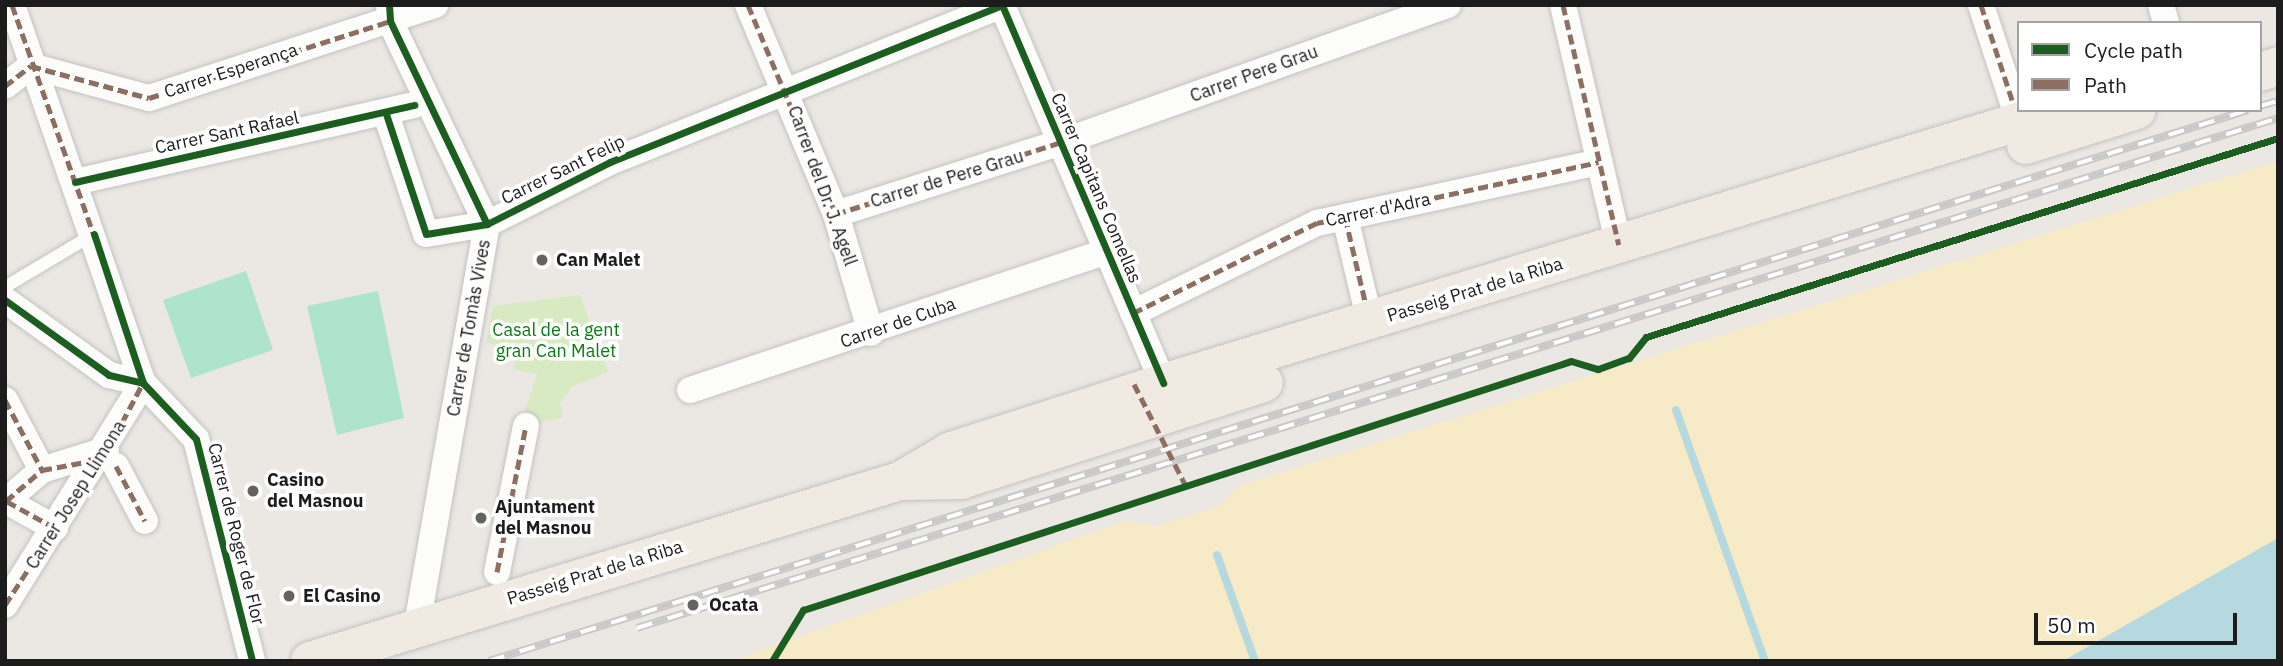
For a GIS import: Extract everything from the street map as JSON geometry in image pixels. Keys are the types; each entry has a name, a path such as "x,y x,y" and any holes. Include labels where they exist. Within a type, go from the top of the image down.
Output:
{"main road":[{"name":"Passeig Prat de la Riba","path":"310,661 900,481 951,451 1163,383 2051,112"},
{"path":"900,481 961,480 2131,112"},
{"path":"961,480 1019,449 1134,414 1155,403 1163,383"}],"street":[{"name":"Carrer de Roger de Flor","path":"12,5 31,66 94,234 143,383 196,439 252,661"},
{"name":"Carrer Esperança","path":"31,66 149,98 390,13 435,5"},
{"name":"Carrer del Dr. J. Agell","path":"748,5 789,95 836,214 872,333"},
{"name":"Carrer Sant Felip","path":"487,224 1002,5"},
{"name":"Carrer Capitans Comellas","path":"1002,5 1104,252 1163,383"},
{"name":"Carrer Pere Grau","path":"1059,143 1448,5"},
{"path":"1563,5 1619,245"},
{"path":"1981,5 2012,100"},
{"name":"Carrer de Tomàs Vives","path":"390,13 487,224 417,628"},
{"path":"5,86 31,66"},
{"name":"Carrer Sant Rafael","path":"75,182 386,114 414,105"},
{"path":"386,114 426,234 487,224"},
{"name":"Carrer de Pere Grau","path":"836,214 1059,143"},
{"name":"Carrer d'Adra","path":"1133,313 1317,223 1598,162"},
{"path":"1345,217 1365,301"},
{"name":"Carrer de Cuba","path":"690,390 872,333 1104,252"},
{"path":"5,300 109,375 143,383"},
{"name":"Carrer Josep Llimona","path":"5,605 55,528 112,457 143,383"},
{"path":"5,400 42,470"},
{"path":"498,572 526,425"},
{"path":"55,528 5,501 42,470 112,457 145,521"}],"lane":[{"path":"5,287 94,234"}],"green space":[{"path":"246,271 273,350 191,378 163,300"},
{"path":"378,291 404,418 337,435 307,306"},
{"name":"Casal de la gent gran Can Malet","path":"580,295 608,372 572,387 560,403 563,417 520,427 537,374 513,369 519,349 486,343 493,306"}],"sand":[{"path":"2278,161 2278,538 2063,661 731,661 1126,521 1157,526 1219,506 1239,486"}],"water":[{"path":"2278,538 2278,661 2063,661"}],"waterway":[{"path":"1676,410 1765,661"},
{"path":"1217,555 1255,661"}],"railway":[{"path":"2262,105 2278,101"},
{"path":"489,661 2242,112"},
{"path":"637,628 2278,118"}],"marked path":[{"path":"12,5 95,238"},
{"path":"748,5 836,214 1059,143"},
{"path":"1563,5 1619,245"},
{"path":"1981,5 2012,100"},
{"path":"31,66 149,98 390,21"},
{"path":"5,86 31,66"},
{"path":"1133,313 1317,223 1598,162"},
{"path":"1345,217 1365,301"},
{"path":"5,605 55,528 6,501 42,470 85,462 108,449 143,383"},
{"path":"1134,384 1188,490"},
{"path":"5,400 42,470"},
{"path":"497,572 526,426"},
{"path":"116,466 145,521"}],"cycle path":[{"path":"389,5 390,21 487,224"},
{"path":"1002,5 1163,383"},
{"path":"386,114 426,234 487,224 610,162 1003,5"},
{"path":"75,182 414,105"},
{"path":"772,661 803,610 1571,361 1598,369 1629,358 1646,337 2278,138"},
{"path":"94,234 143,383 196,439 252,661"},
{"path":"5,300 109,375 143,383"}],"place":[{"name":"Can Malet","path":"542,260"},
{"name":"Casino del Masnou","path":"253,491"},
{"name":"Ajuntament del Masnou","path":"481,518"},
{"name":"El Casino","path":"289,596"},
{"name":"Ocata","path":"693,605"}]}
